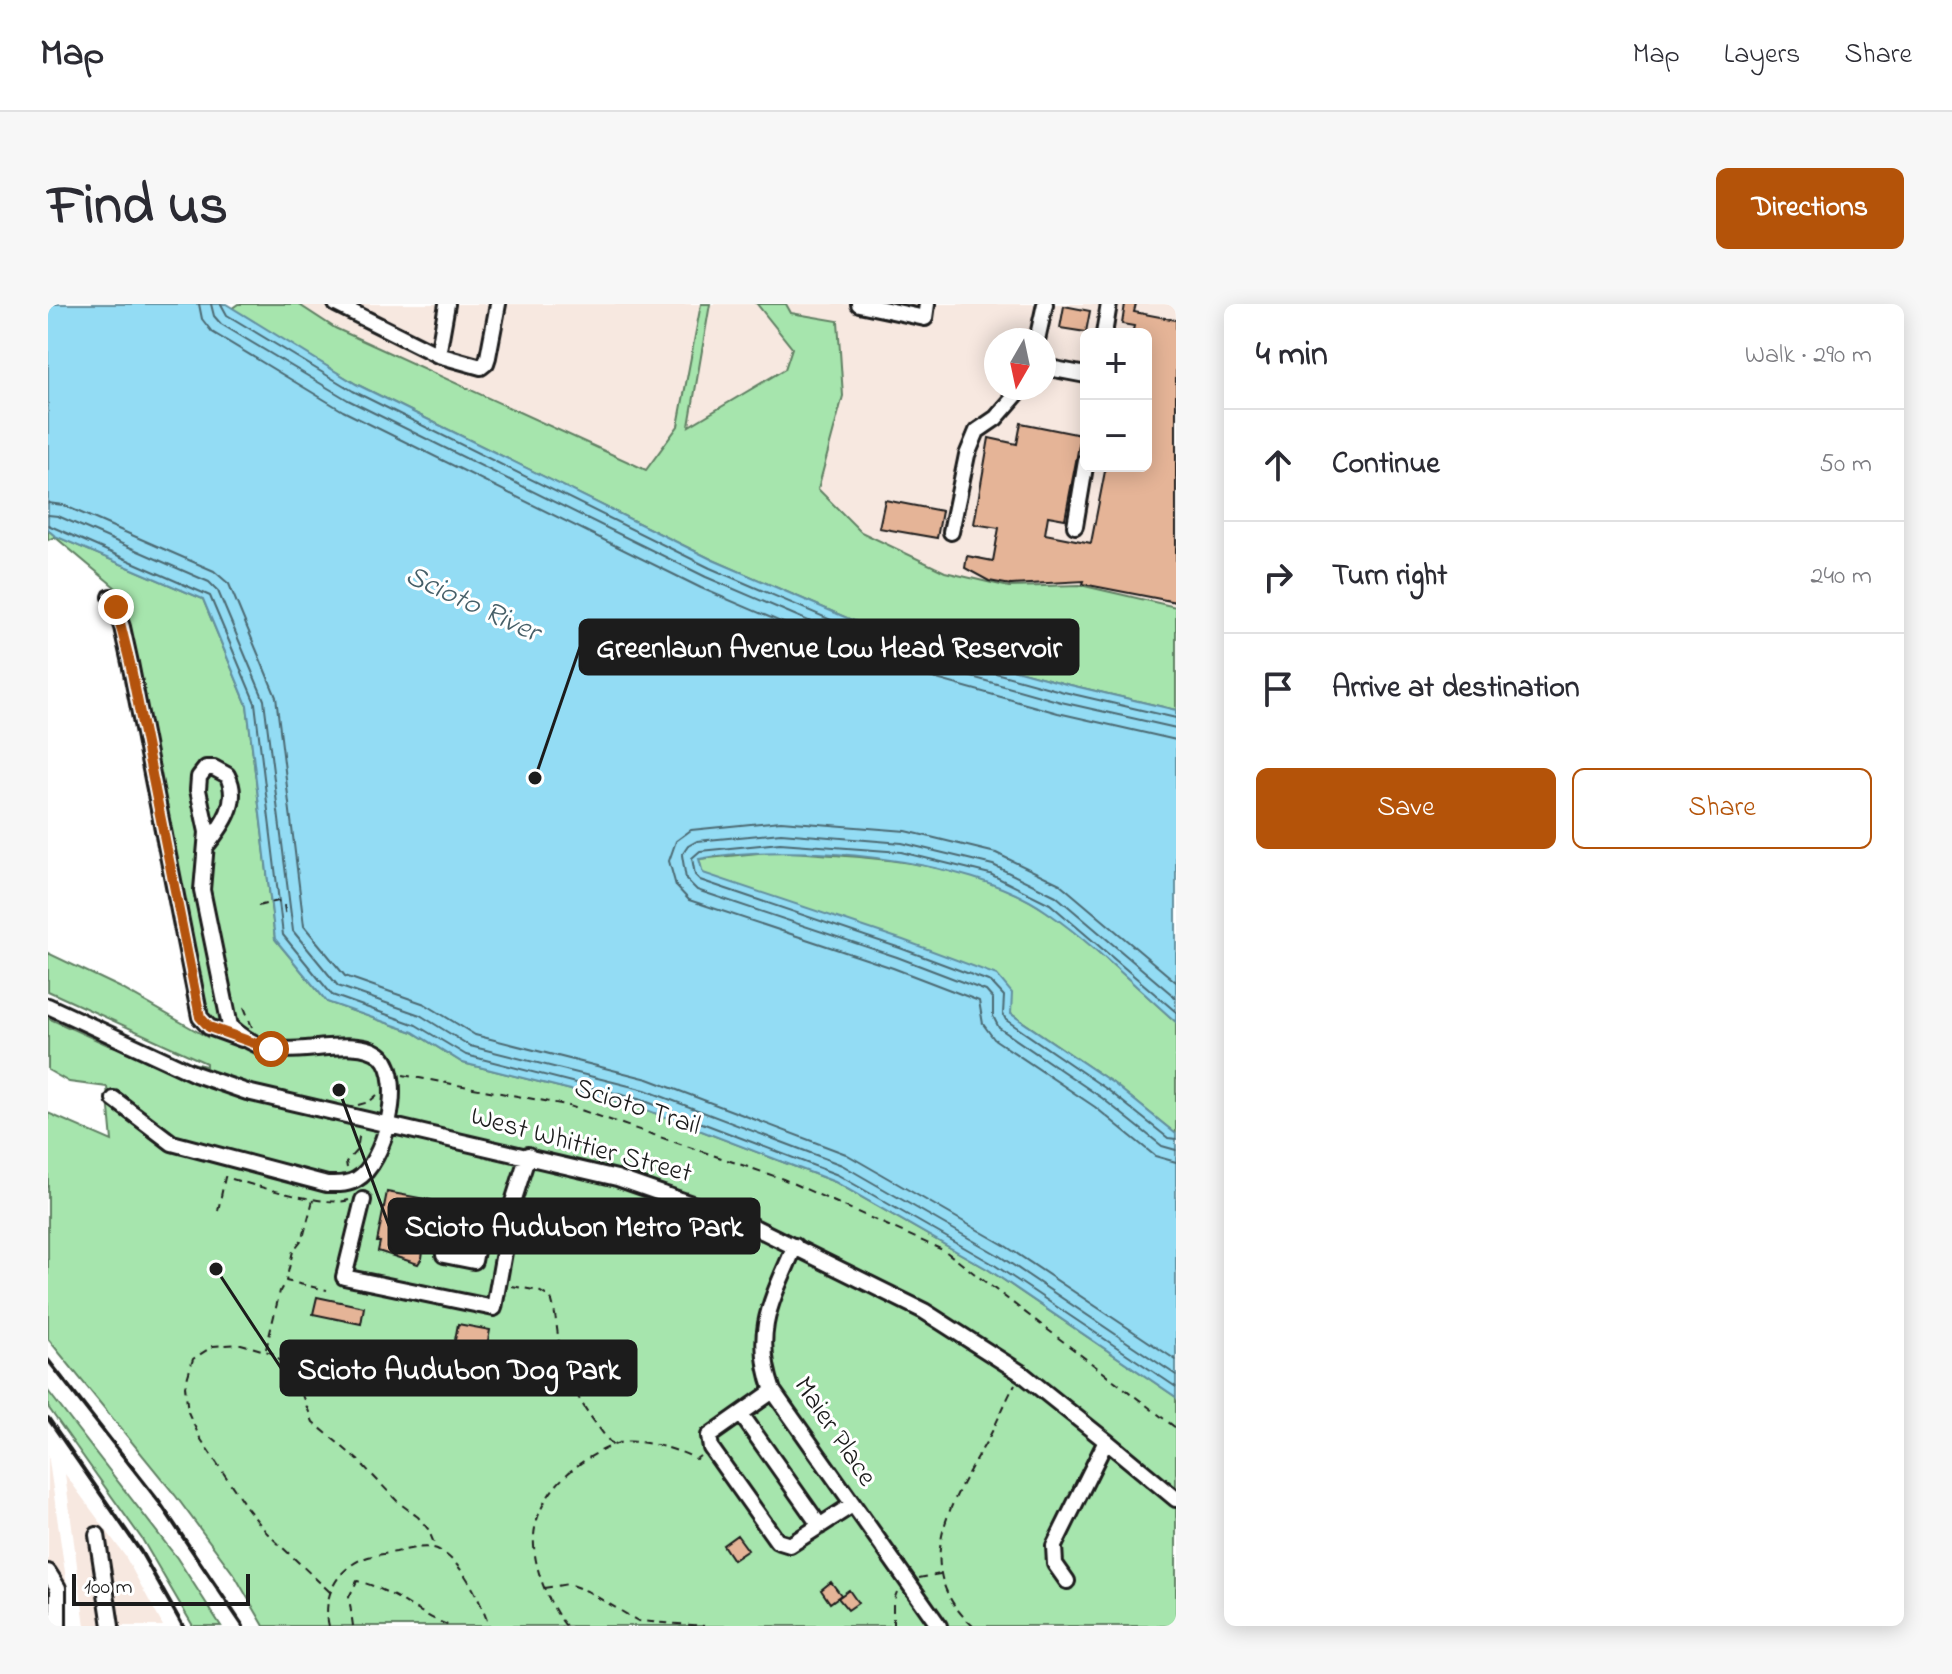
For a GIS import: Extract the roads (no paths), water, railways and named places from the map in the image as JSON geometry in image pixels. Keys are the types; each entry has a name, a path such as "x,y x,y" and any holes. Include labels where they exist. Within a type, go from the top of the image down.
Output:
{"street":[{"path":"336,304 360,311 438,355 481,367 486,363 498,304"},
{"path":"438,355 447,304"},
{"path":"859,304 925,318 927,304"},
{"path":"1040,328 1045,304"},
{"path":"1105,328 1109,304"},
{"path":"1056,369 1080,374"},
{"path":"951,532 967,455 977,431 996,418 1012,400"},
{"path":"1075,526 1084,472"},
{"path":"111,597 130,663 200,1017 209,1027 271,1049 371,1049 384,1058 392,1073 389,1124 368,1170 356,1180 341,1184 327,1184 172,1143 114,1099"},
{"path":"206,846 216,834 233,801 233,790 227,775 214,768 206,768 199,777 200,802 206,821 202,890 230,1026 246,1041"},
{"name":"West Whittier Street","path":"48,1006 221,1084 617,1178 746,1223 924,1311 1021,1373 1176,1499"},
{"path":"363,1200 344,1277 494,1308 512,1210 528,1155"},
{"path":"480,1231 512,1210"},
{"name":"Maier Place","path":"795,1246 768,1312 764,1331 763,1361 773,1391 939,1626"},
{"path":"773,1391 709,1436 711,1448 777,1541 790,1545 852,1505"},
{"path":"741,1414 820,1526"},
{"path":"1067,1581 1055,1564 1054,1546 1106,1441"},
{"path":"97,1535 111,1626"},
{"path":"48,1572 58,1588 58,1626"}],"water":[{"name":"Scioto River","path":"48,304 226,304 356,384 713,560 884,634 1066,684 1176,710 1176,1022 1064,924 1013,893 973,878 927,866 829,854 781,852 699,859 703,873 997,975 1012,993 1011,1014 1113,1083 1176,1134 1176,1397 989,1270 835,1182 639,1107 463,1063 413,1032 327,1002 275,939 247,705 203,599 55,536 48,530"}],"railway":[{"path":"48,1360 160,1503 243,1626"},
{"path":"48,1418 141,1552 183,1626"}],"place":[{"name":"Greenlawn Avenue Low Head Reservoir","path":"535,778"},
{"name":"Scioto Audubon Metro Park","path":"339,1090"},
{"name":"Scioto Audubon Dog Park","path":"216,1269"}]}
